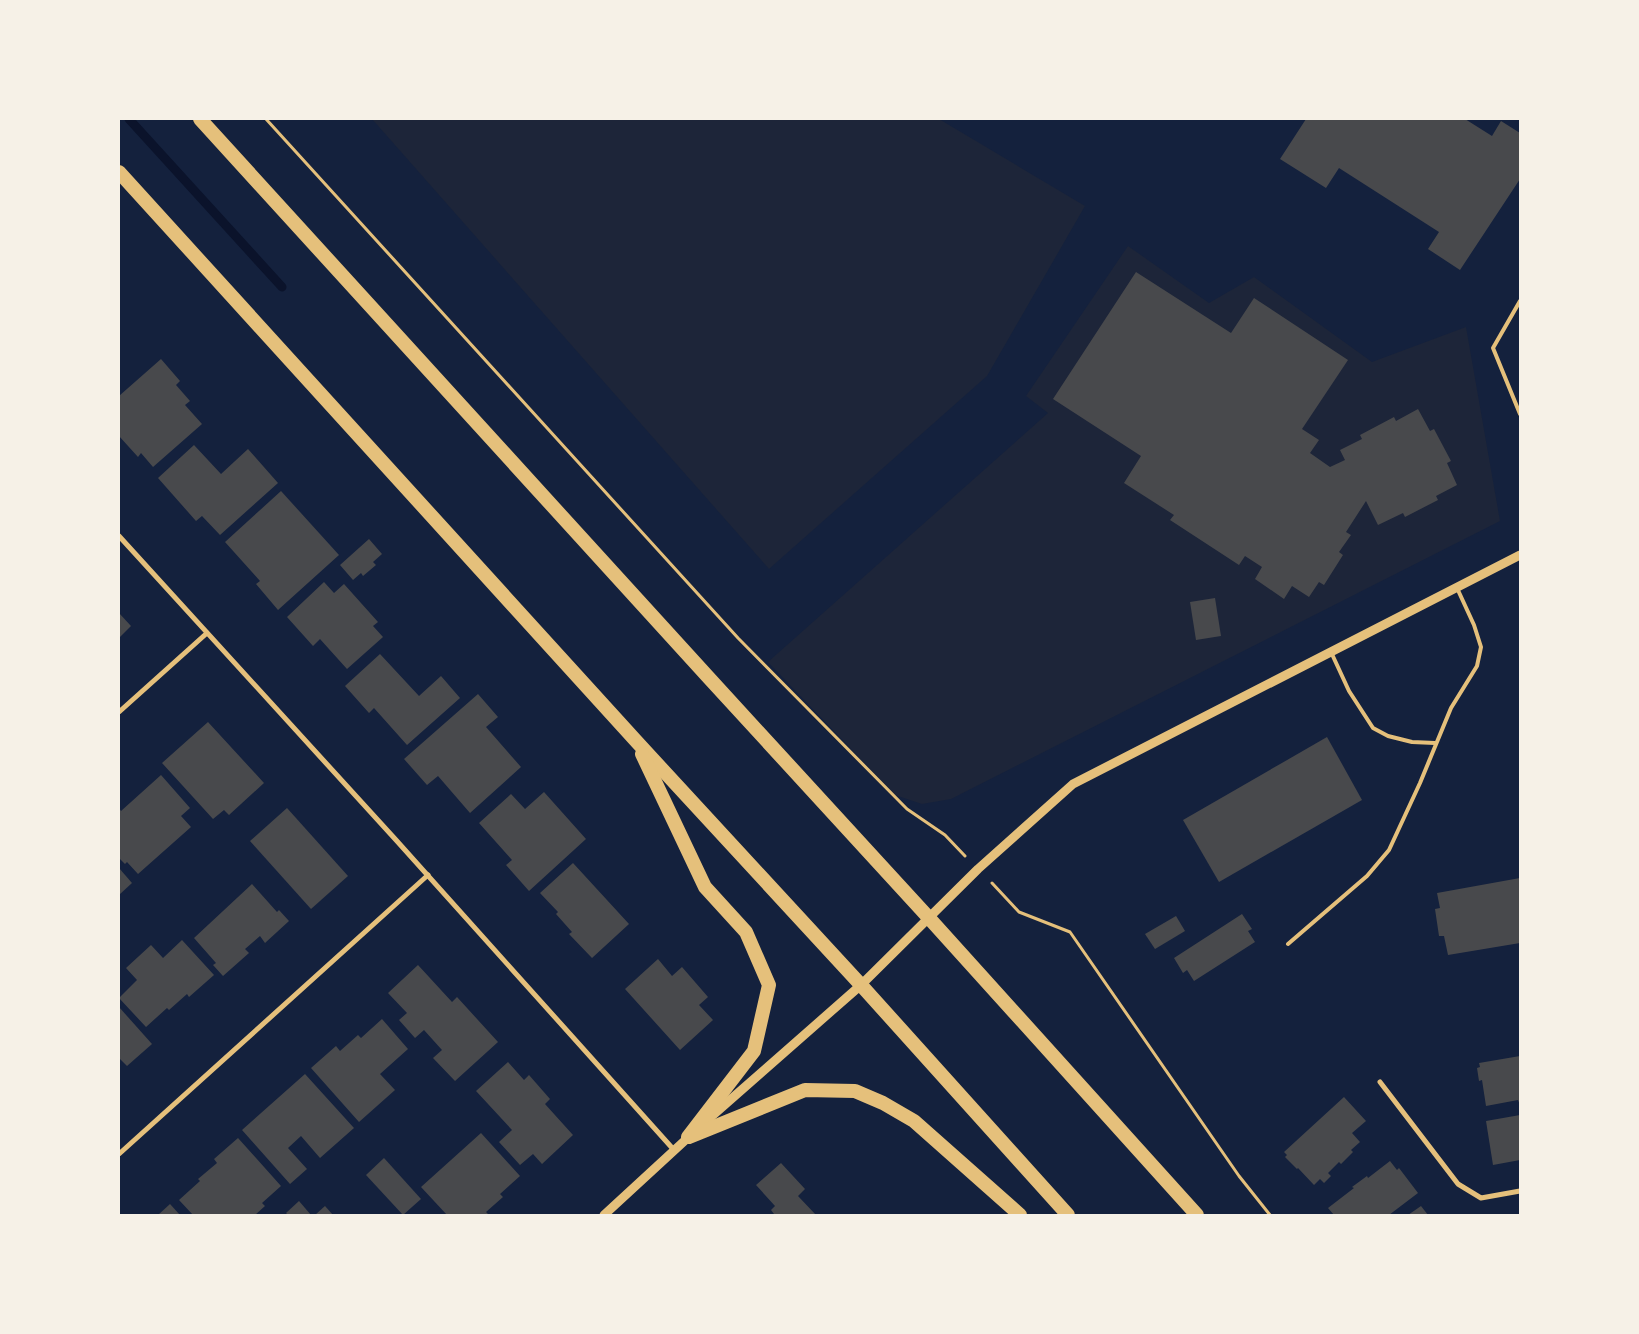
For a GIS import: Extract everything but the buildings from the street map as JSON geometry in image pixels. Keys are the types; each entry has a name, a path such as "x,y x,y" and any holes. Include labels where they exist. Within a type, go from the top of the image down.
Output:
{"highway":[{"path":"200,119 929,918 1197,1215"},
{"path":"119,172 636,742 861,985 1068,1215"},
{"path":"636,742 705,887 746,932 769,985 754,1051 688,1137"},
{"path":"688,1137 805,1090 856,1091 883,1103 914,1121 1020,1215"}],"street":[{"path":"119,536 428,875 674,1150"},
{"path":"604,1215 688,1137 861,985 978,869 1073,784 1520,555"},
{"path":"119,712 207,633"},
{"path":"119,1154 428,875"},
{"path":"1380,1082 1458,1184 1481,1198 1520,1190"}],"lane":[{"path":"1520,301 1493,348 1520,414"},
{"path":"1288,944 1367,876 1389,850 1420,783 1451,708 1477,666 1480,647 1474,625 1457,588"},
{"path":"1331,652 1349,691 1373,728 1388,736 1412,742 1435,743"}],"path":[{"path":"266,119 738,638 907,809 945,835 1019,912 1070,932 1239,1176 1270,1215"}],"shaded area":[{"path":"372,119 939,119 1085,206 987,376 769,569"},
{"path":"1128,246 1209,303 1254,277 1372,362 1466,327 1500,521 951,799 922,804 895,795 768,662 1048,413 1026,396"}],"waterway":[{"path":"129,119 282,287"}]}
